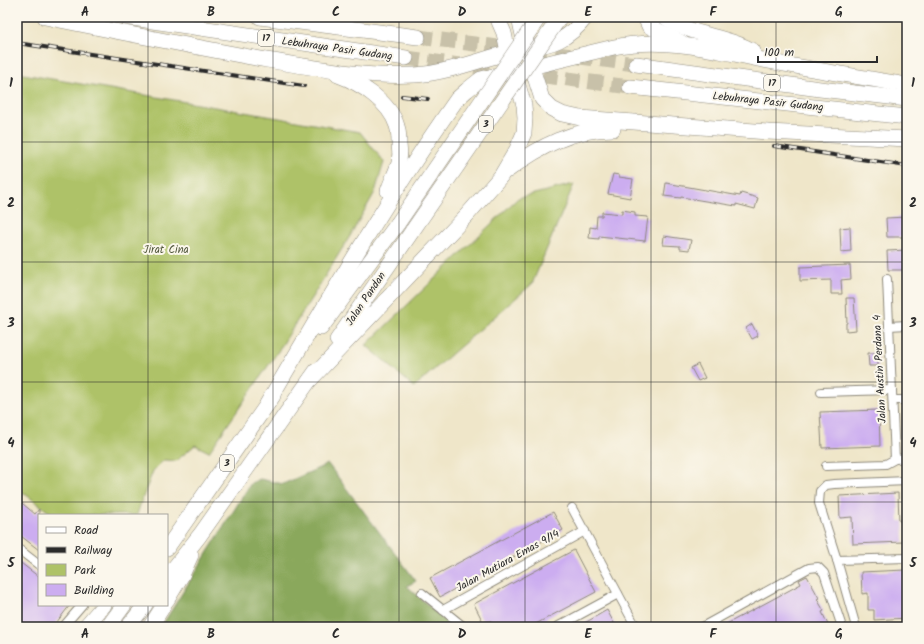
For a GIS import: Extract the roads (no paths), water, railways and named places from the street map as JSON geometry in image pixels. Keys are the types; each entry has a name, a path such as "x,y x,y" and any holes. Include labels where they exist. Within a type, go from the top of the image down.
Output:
{"highway":[{"path":"45,17 132,35 320,69 382,75 416,75 437,72 508,52 557,42 573,32 586,17"},
{"name":"Lebuhraya Pasir Gudang","path":"125,17 406,58"},
{"name":"Lebuhraya Pasir Gudang","path":"260,17 418,37"},
{"path":"310,380 467,215 501,176 518,149 524,133 524,106 504,33 497,17"},
{"path":"519,17 526,49 542,99 552,109 562,114 580,118 768,132 907,140"},
{"name":"Jalan Pandan","path":"168,547 302,354 398,223 539,17"},
{"name":"Jalan Pandan","path":"168,576 200,535 310,380 560,17"},
{"path":"644,17 649,26 685,45"},
{"path":"665,17 674,24 749,49 770,61"},
{"path":"267,404 342,275 412,165 457,99 481,79 629,44 685,45 907,85"},
{"name":"Lebuhraya Pasir Gudang","path":"636,64 820,89 907,99"},
{"path":"320,69 348,78 366,89 381,101 397,125 400,149 399,162 376,222"},
{"name":"Lebuhraya Pasir Gudang","path":"630,87 907,117"},
{"path":"501,176 541,147 577,133 594,130 612,129 768,132"},
{"path":"168,535 186,521"},
{"path":"168,598 182,576 200,535"},
{"path":"85,627 103,606"},
{"path":"108,627 123,606"},
{"path":"128,627 144,606"},
{"path":"150,627 163,606"}],"street":[{"name":"Jalan Austin Perdana 4","path":"887,279 895,459"},
{"path":"889,326 907,325"},
{"path":"821,392 892,390"},
{"path":"893,400 907,400"},
{"path":"826,466 886,464 895,459 907,458"},
{"path":"856,627 819,503 820,491 826,485 834,484 907,481"},
{"path":"572,508 636,627"},
{"name":"Jalan Mutiara Emas 9/14","path":"443,610 584,531"},
{"path":"17,548 38,564"},
{"path":"837,560 907,558"},
{"path":"702,627 814,566 818,567 824,573 842,627"},
{"path":"422,593 464,627"},
{"path":"557,627 618,594"},
{"path":"64,627 81,606"}],"tunnel":[{"path":"418,37 636,64"},
{"path":"406,58 630,87"}],"railway":[{"path":"17,43 304,86"},
{"path":"402,96 428,99"},
{"path":"774,146 907,166"}],"park label":[{"name":"Jirat Cina","path":"166,250"}]}
